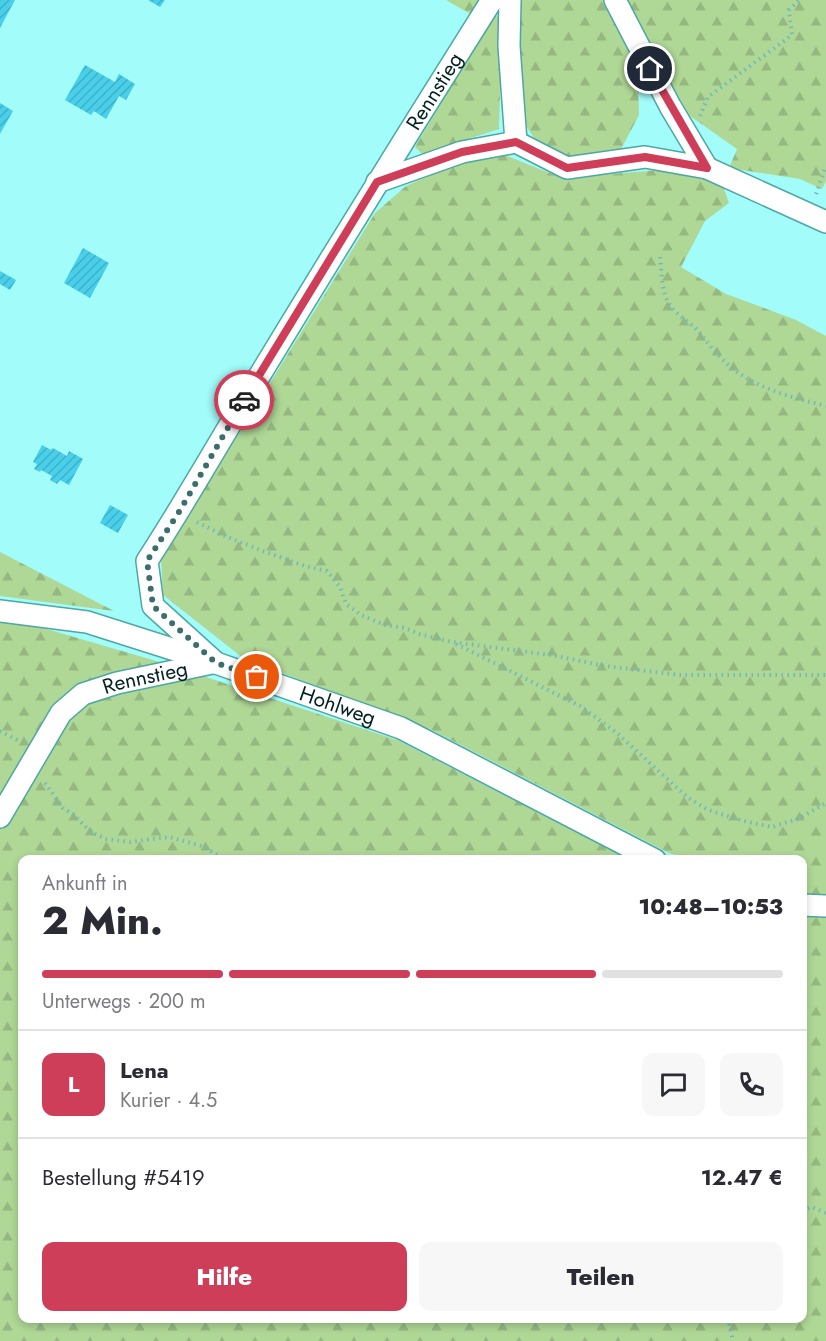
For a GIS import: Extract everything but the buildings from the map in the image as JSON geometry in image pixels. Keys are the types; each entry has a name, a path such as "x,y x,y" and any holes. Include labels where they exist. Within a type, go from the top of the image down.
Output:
{"street":[{"name":"Rennstieg","path":"216,663 153,606 147,561 179,512 226,429 377,182 492,0"},
{"path":"510,0 509,46 516,142 567,168 645,157 707,168 818,219"},
{"path":"615,0 660,87 707,168"},
{"name":"Rennstieg","path":"377,182 462,152 516,142"},
{"name":"Hohlweg","path":"0,611 87,622 216,663 401,728 645,855"},
{"name":"Rennstieg","path":"0,817 61,713 83,694 117,683 216,663"},
{"path":"807,905 826,906"}],"path":[{"path":"690,139 708,97 792,35 789,9 799,0"},
{"path":"818,219 814,197 826,166"},
{"path":"660,257 665,294 669,303 697,330 719,357 758,386 826,406"},
{"path":"179,512 227,537 305,566 327,571 340,587 346,604 361,615 385,625 405,628 419,634 452,642 551,654 605,666 680,675 826,675"},
{"path":"452,642 580,706 617,733 687,797 708,810 772,827 798,819 826,802"},
{"path":"29,767 46,784 63,808 74,815 91,832 106,839 130,842 169,837 202,846 217,855"},
{"path":"807,1209 812,1208 826,1213"},
{"path":"729,1323 733,1341"}],"green space":[{"path":"446,0 482,0 472,15"},
{"path":"519,0 603,0 638,70 639,115 620,151 593,158 558,155 539,145 521,119"},
{"path":"624,0 826,0 826,181 822,189 800,179 729,168 737,149 690,116 628,11"},
{"path":"494,15 502,19 499,129 422,154 415,147"},
{"path":"500,153 552,174 599,175 671,169 722,183 729,203 705,221 681,267 726,294 796,320 826,336 826,897 807,896 807,855 675,855 669,853 430,729 243,658 163,595 161,559 375,213 406,186 464,160"},
{"path":"0,552 114,611 0,596"},
{"path":"0,621 33,625 163,663 77,691 0,800"},
{"path":"197,674 397,740 621,855 18,855 18,1323 807,1323 807,914 826,916 826,1341 0,1341 0,826 68,717 92,696"}],"way so far":[{"path":"244,400 179,512 147,561 153,606 216,663 257,677"}],"route":[{"path":"244,400 377,182 462,152 516,142 567,168 645,157 707,168 650,69"}]}
